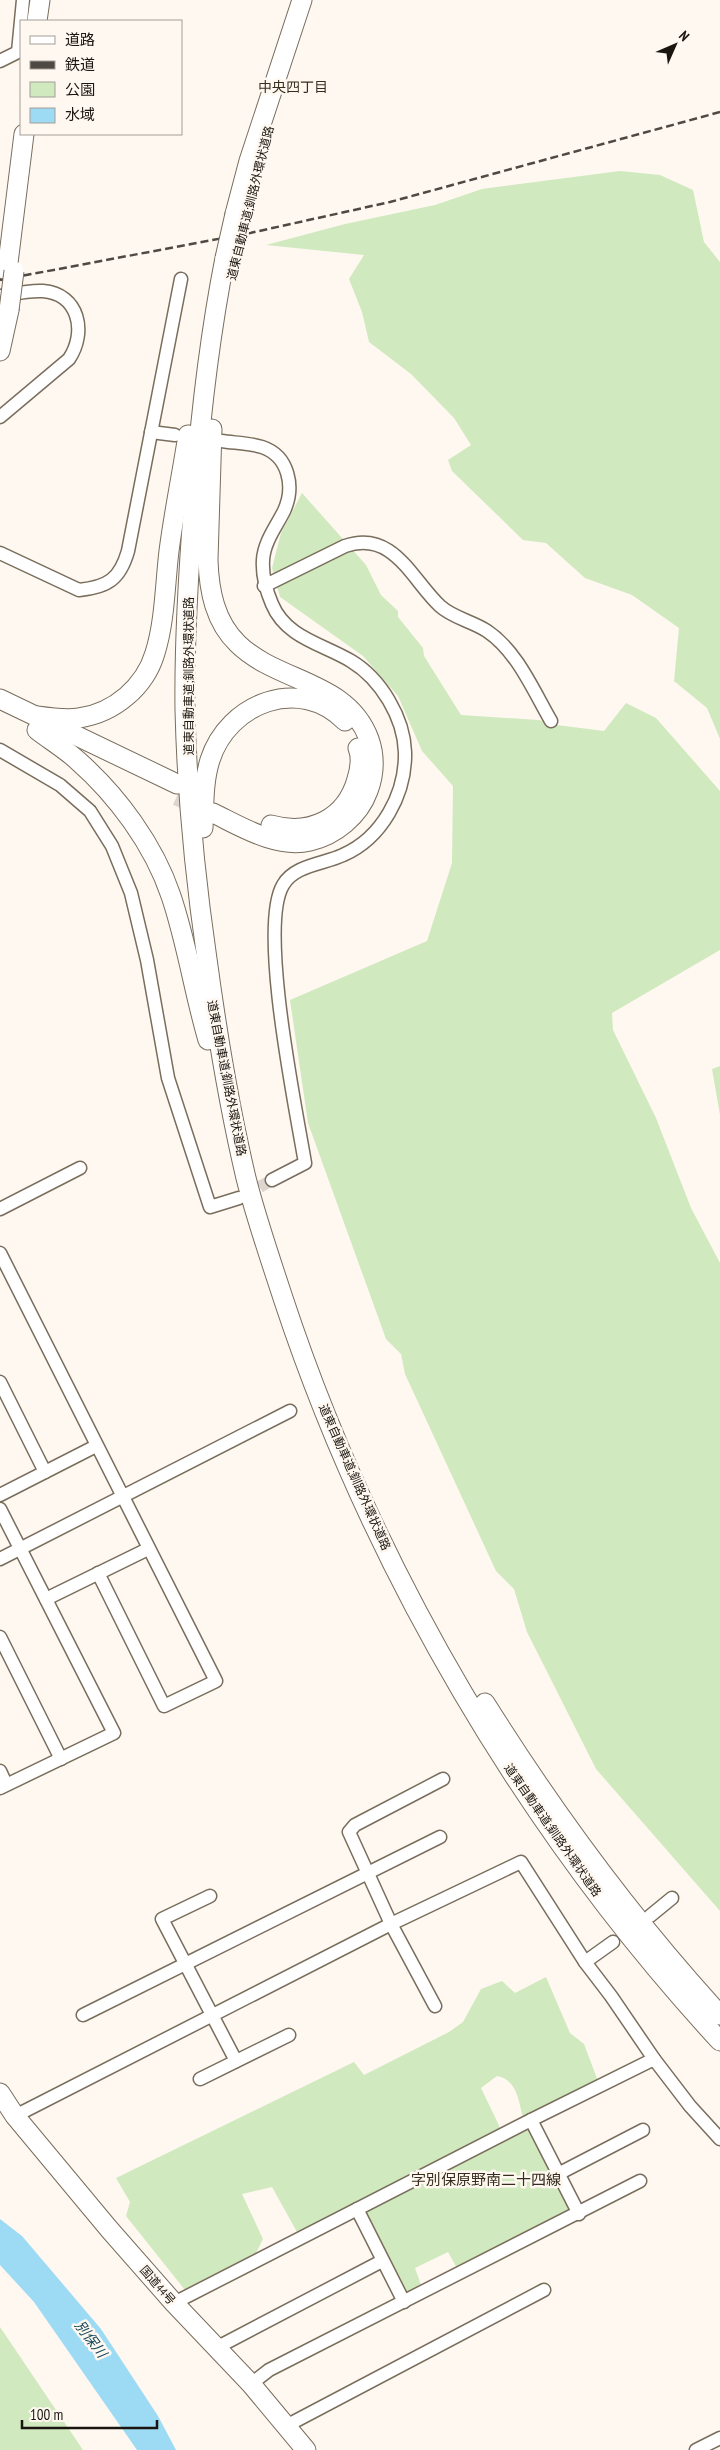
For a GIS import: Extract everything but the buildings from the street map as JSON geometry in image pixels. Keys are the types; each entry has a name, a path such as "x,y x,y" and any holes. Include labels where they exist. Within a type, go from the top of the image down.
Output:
{"highway":[{"path":"37,20 40,0"},
{"path":"43,20 45,0"},
{"name":"道東自動車道;釧路外環状道路","path":"302,0 249,161 230,258 205,447 196,582 195,798 202,925 230,1105 247,1181 294,1331 347,1467 415,1603 452,1673 502,1756 562,1847 622,1928 720,2041"},
{"name":"道東自動車道;釧路外環状道路","path":"240,214 310,0"},
{"path":"10,271 24,135"},
{"path":"0,352 3,309 30,135"},
{"name":"道東自動車道;釧路外環状道路","path":"230,258 217,298 198,445 188,581 185,711 222,1009 238,1102 255,1178 301,1328 355,1462 424,1598 463,1667 514,1748 574,1837 608,1881 720,2015"},
{"path":"37,723 80,718 115,706 130,694 149,669 156,652 172,530 204,345 217,298"},
{"path":"0,711 37,723 195,798 252,831 282,841 302,843 318,839 342,825 362,804 372,776 373,761 371,745 366,730 355,714 341,701 322,688 255,658 233,638 217,613 209,581 208,560 213,380"},
{"path":"195,798 260,822 284,829 300,829 325,822 344,807 356,785 360,769 360,753 354,736 345,720 316,701 301,697 285,698 253,707 226,729 210,760 205,778 203,844"},
{"path":"0,699 37,723 97,779 133,824 161,872 171,895 183,935 207,1038 230,1105"},
{"name":"国道44号","path":"0,2093 8,2112 174,2303 251,2384 306,2450"}],"street":[{"path":"21,20 23,0"},
{"path":"0,61 18,52 20,31"},
{"path":"0,553 79,590 93,589 106,584 117,576 123,567 128,551 181,279"},
{"path":"0,416 69,359 74,351 80,329 76,315 68,304 53,294 42,291 3,309"},
{"path":"151,432 175,435"},
{"path":"221,441 262,447 277,455 288,474 291,491 284,510 268,539 263,559 264,586 274,610 286,625 299,636 353,662 373,680 400,724 405,752 403,778 394,804 380,826 364,842 344,855 296,872 283,884 277,900 273,924 277,984 305,1163 272,1180"},
{"path":"264,586 345,546 356,542 373,544 399,557 441,607 488,632 501,643 516,660 551,721"},
{"path":"0,750 60,785 72,795 90,811 112,846 131,893 147,960 168,1078 210,1207 239,1198"},
{"path":"0,1209 80,1168"},
{"path":"0,1253 4,1270 123,1497 216,1681 164,1706 98,1573"},
{"path":"0,1382 45,1472"},
{"path":"0,1559 290,1411"},
{"path":"0,1496 96,1446"},
{"path":"0,1509 114,1733 3,1786 0,1771"},
{"path":"46,1599 148,1548"},
{"path":"0,1637 62,1759"},
{"path":"435,2006 391,1924 349,1832 355,1824 443,1779"},
{"path":"83,2015 440,1837"},
{"path":"8,2112 213,2015 391,1924 521,1862 585,1962 611,1996 654,2060 690,2106 720,2139"},
{"path":"210,1896 162,1919 236,2060"},
{"path":"650,1916 672,1898"},
{"path":"585,1962 613,1942"},
{"path":"200,2079 289,2035"},
{"path":"174,2303 531,2120 654,2060"},
{"path":"531,2120 578,2214"},
{"path":"558,2174 643,2130"},
{"path":"251,2384 269,2370 640,2181"},
{"path":"356,2209 404,2302"},
{"path":"216,2348 382,2261"},
{"path":"286,2426 544,2290"},
{"path":"696,2450 720,2438"}],"green space":[{"path":"620,171 660,175 693,190 704,242 720,262 720,739 707,708 674,681 679,628 632,595 585,578 546,543 523,540 452,471 448,460 471,445 454,418 411,374 369,342 362,312 349,279 364,255 266,245 345,224 435,205 482,189"},
{"path":"302,493 366,565 381,595 398,611 398,617 423,648 424,656 461,715 539,720 557,725 604,731 626,703 656,718 720,791 720,950 612,1013 613,1030 656,1118 691,1208 720,1263 720,1911 596,1769 527,1632 514,1589 496,1571 405,1374 401,1354 386,1339 308,1123 290,1000 427,941 452,863 453,786 422,751 398,696 363,656 280,597 272,568 281,533"},
{"path":"720,1066 720,1115 712,1069"},
{"path":"546,1977 570,2033 584,2044 598,2081 523,2117 516,2091 504,2078 497,2076 481,2088 506,2140 529,2130 570,2210 458,2270 448,2252 415,2268 422,2288 406,2295 358,2202 297,2232 272,2187 242,2194 263,2239 256,2253 185,2290 126,2216 130,2202 116,2178 354,2062 364,2075 449,2032 463,2022 481,1989 502,1981 515,1993"},
{"path":"0,2327 83,2450 0,2450"}],"water":[{"name":"別保川","path":"0,2219 22,2236 101,2329 158,2416 176,2450 137,2450 34,2302 0,2265"}],"tunnel":[{"path":"177,796 203,808"},
{"path":"244,1196 272,1180"}],"railway":[{"path":"0,280 250,233 390,202 720,112"}],"district":[{"name":"中央四丁目","path":"293,87"},
{"name":"字別保原野南二十四線","path":"486,2179"}]}
